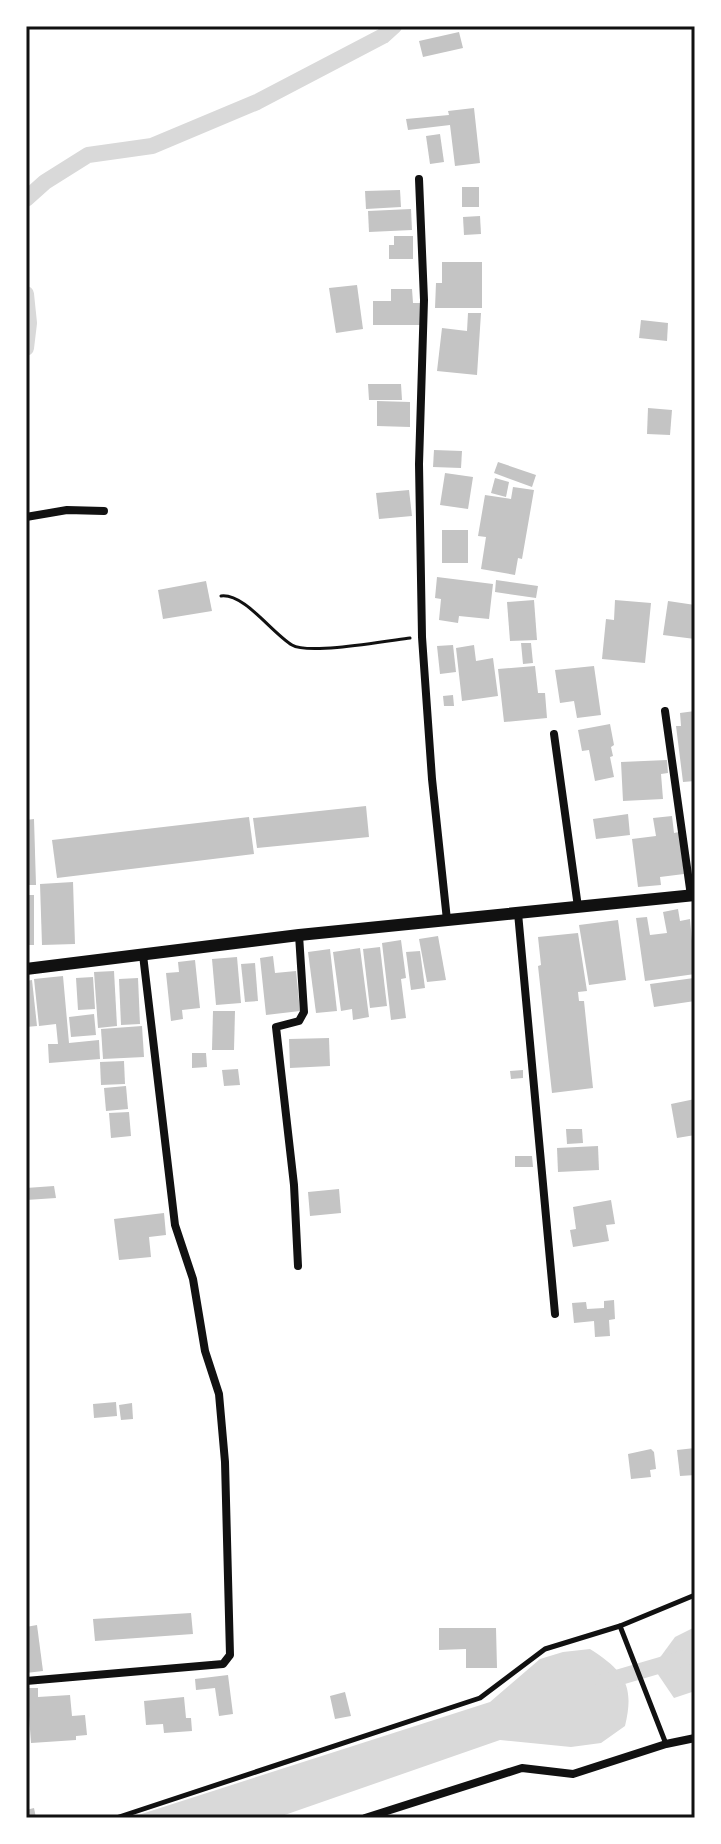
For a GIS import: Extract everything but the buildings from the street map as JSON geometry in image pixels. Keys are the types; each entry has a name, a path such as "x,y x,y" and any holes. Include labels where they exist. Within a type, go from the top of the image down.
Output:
{"street":[{"path":"419,179 424,300 419,464 422,637 432,779 447,920"},
{"path":"26,517 56,511 104,511"},
{"path":"26,969 299,935 693,896 665,711"},
{"path":"554,734 578,907"},
{"path":"518,913 555,1314"},
{"path":"298,1266 294,1185 276,1027 299,1021 304,1012 299,935"},
{"path":"26,1681 223,1664 230,1655 225,1462 219,1394 205,1351 193,1279 175,1225 143,955"},
{"path":"365,1818 522,1768 573,1774 666,1744 695,1738"}],"lane":[{"path":"116,1818 480,1698 545,1649 620,1626 695,1595"},
{"path":"620,1626 666,1744"}],"path":[{"path":"221,596 237,598 298,648 315,649 422,637"}],"shaded area":[{"path":"695,1627 695,1691 674,1698 653,1667 675,1637"},
{"path":"590,1649 619,1672 629,1700 625,1726 601,1743 571,1747 500,1740 276,1818 129,1818 490,1702 540,1659"}],"waterway":[{"path":"26,199 45,182 88,155 152,146 257,102 383,36 394,26"},
{"path":"26,294 29,323 26,348"},
{"path":"603,1682 695,1655"}]}
